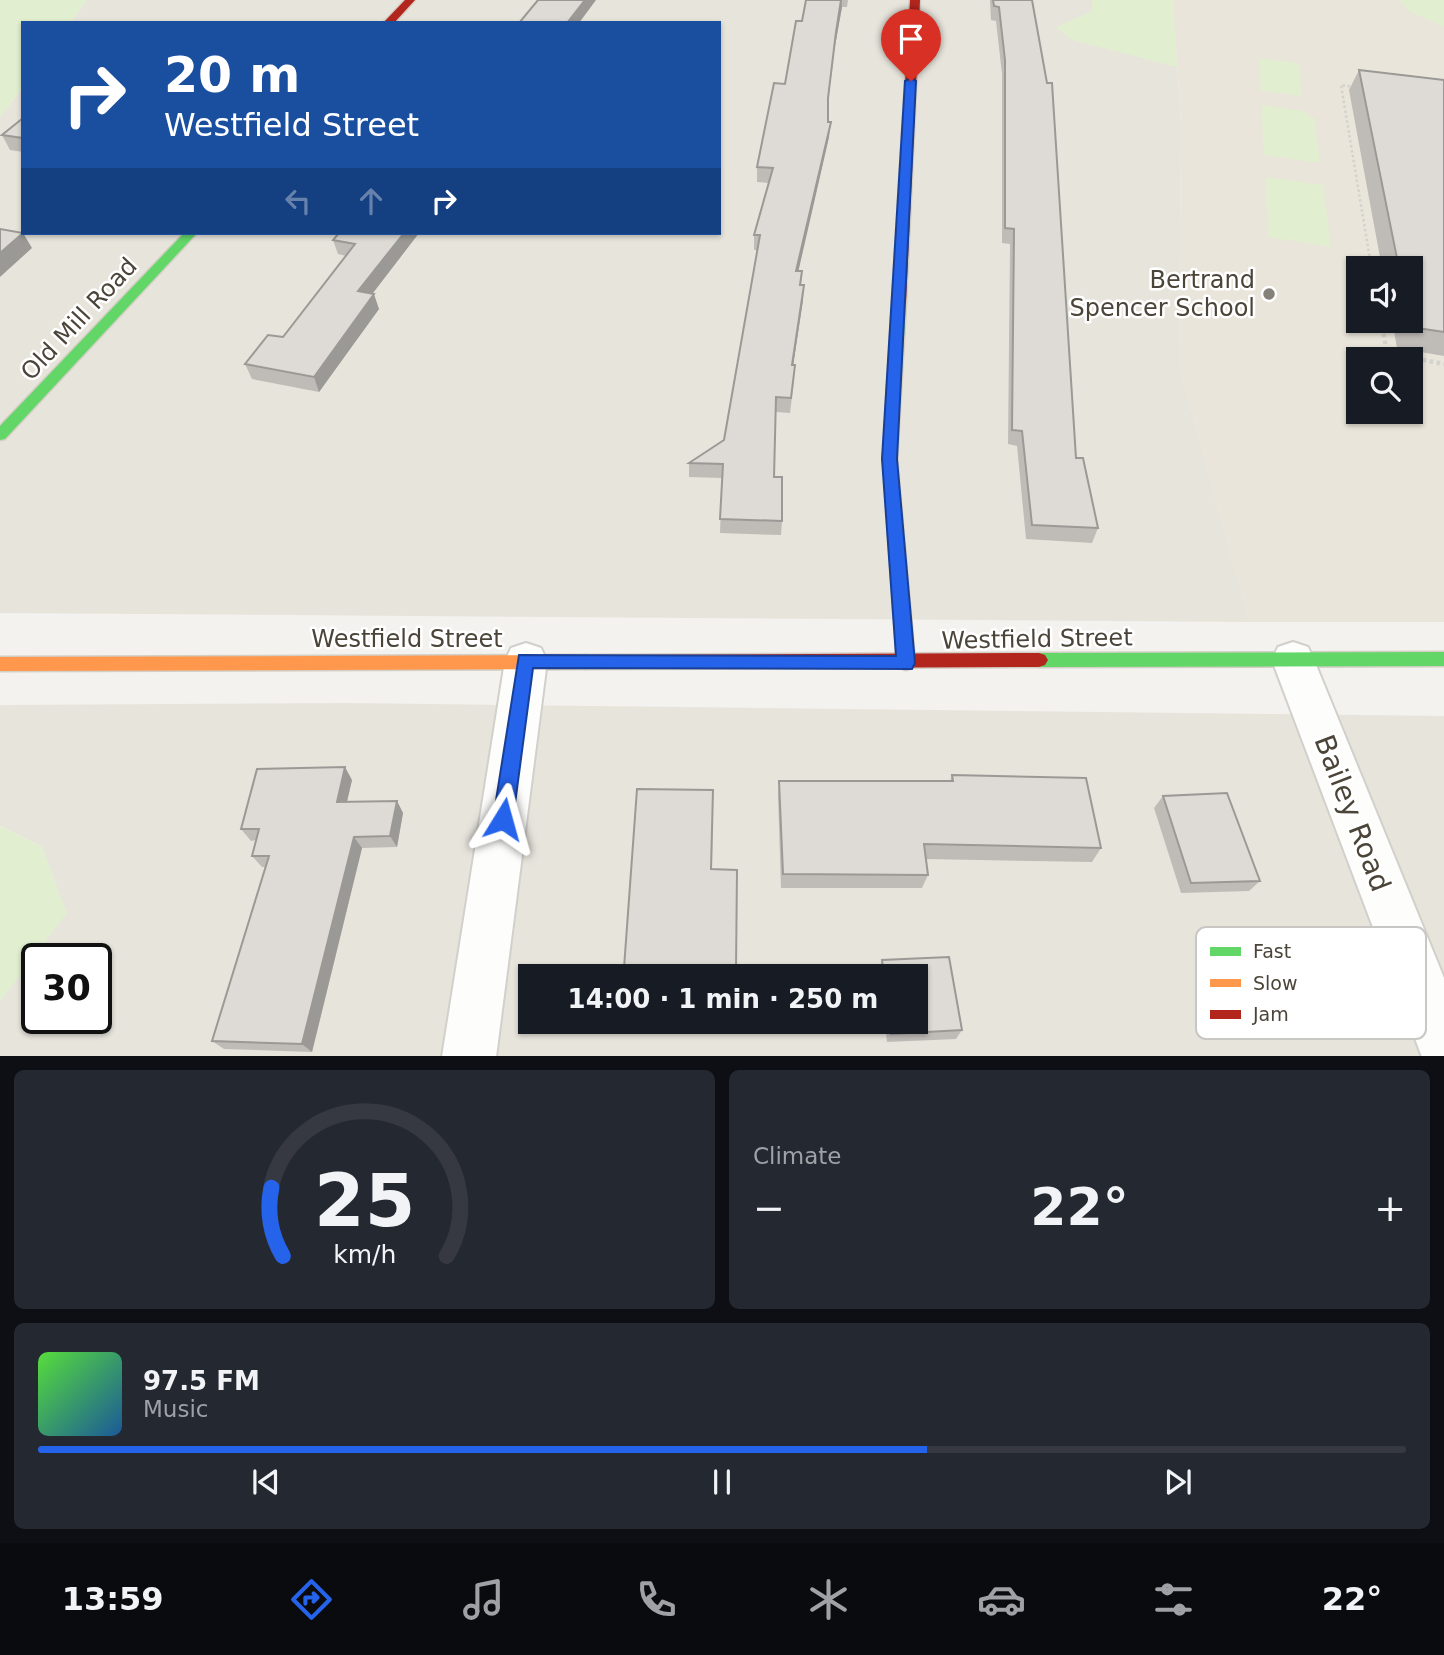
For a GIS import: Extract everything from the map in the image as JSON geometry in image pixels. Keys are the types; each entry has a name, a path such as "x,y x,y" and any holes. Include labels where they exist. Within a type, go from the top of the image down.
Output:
{"street":[{"path":"390,21 410,0"},
{"path":"906,663 890,459 915,0"},
{"name":"Old Mill Road","path":"0,435 189,235"},
{"name":"Westfield Street","path":"0,664 526,661 906,663 1444,659"},
{"name":"Bailey Road","path":"1293,660 1398,927"},
{"path":"469,1056 526,661"},
{"name":"Bailey Road","path":"1426,998 1444,1044"}],"path":[{"path":"1367,89 1341,85 1371,256"},
{"path":"1383,333 1387,353 1444,364"}],"shaded area":[{"path":"87,0 1173,0 1181,125 1179,364 1250,622 0,613 0,117 21,90 21,235 721,235 721,21 71,21"},
{"name":"Bertrand Spencer School","path":"1173,0 1444,0 1444,622 1250,622 1179,364 1181,125"},
{"path":"348,703 1444,716 1444,1056 0,1056 0,1001 21,973 21,1034 112,1034 112,943 44,943 66,913 42,847 0,826 0,705"}],"green space":[{"path":"0,0 87,0 71,21 21,21 21,90 0,117"},
{"path":"1092,0 1173,0 1177,67 1072,40 1056,27 1092,11"},
{"path":"1398,0 1444,0 1444,27 1411,12"},
{"path":"1259,58 1299,63 1302,96 1261,91"},
{"path":"1261,105 1302,111 1314,118 1320,163 1264,155"},
{"path":"1265,177 1323,185 1331,247 1268,237"},
{"path":"0,826 42,847 67,913 44,943 21,943 21,973 0,1001"}],"building":[{"path":"538,0 585,0 569,21 521,21"},
{"path":"806,0 841,0 828,98 828,122 831,122 796,271 802,271 800,285 804,285 792,365 795,365 791,398 776,397 774,477 782,477 782,521 720,519 723,464 689,463 724,440 760,235 754,235 773,168 757,167 774,83 785,84 796,21 802,21"},
{"path":"993,0 1032,0 1047,83 1052,83 1076,458 1083,458 1098,528 1032,525 1022,431 1012,430 1014,229 1005,228 1005,60 999,7 994,6"},
{"path":"1359,70 1444,80 1444,332 1423,329 1423,256 1397,256"},
{"path":"21,120 21,138 2,135"},
{"path":"0,229 21,233 21,235 0,253"},
{"path":"337,235 402,235 358,291 374,294 314,377 245,364 268,335 283,337 355,244 333,240"},
{"path":"345,767 337,802 397,801 390,836 354,837 302,1044 212,1041 269,856 252,856 259,829 241,829 257,769"},
{"path":"952,775 1086,778 1101,848 924,844 928,875 783,874 779,781 953,781"},
{"path":"637,789 713,790 711,869 737,870 736,964 624,964"},
{"path":"1227,793 1260,881 1191,883 1163,796"},
{"path":"949,957 962,1030 928,1032 928,964 882,964 882,960"}],"traffic: fast":[{"path":"0,435 189,235"},
{"path":"899,303 890,459 906,663"},
{"path":"1039,660 1444,659"}],"traffic: slow":[{"path":"0,664 586,662"}],"traffic: jam":[{"path":"390,21 410,0"},
{"path":"899,303 915,0"},
{"path":"586,662 1039,660"}],"place":[{"name":"Bertrand Spencer School","path":"1269,294"}],"route":[{"path":"503,819 526,661 906,663 890,459 911,81"}]}
